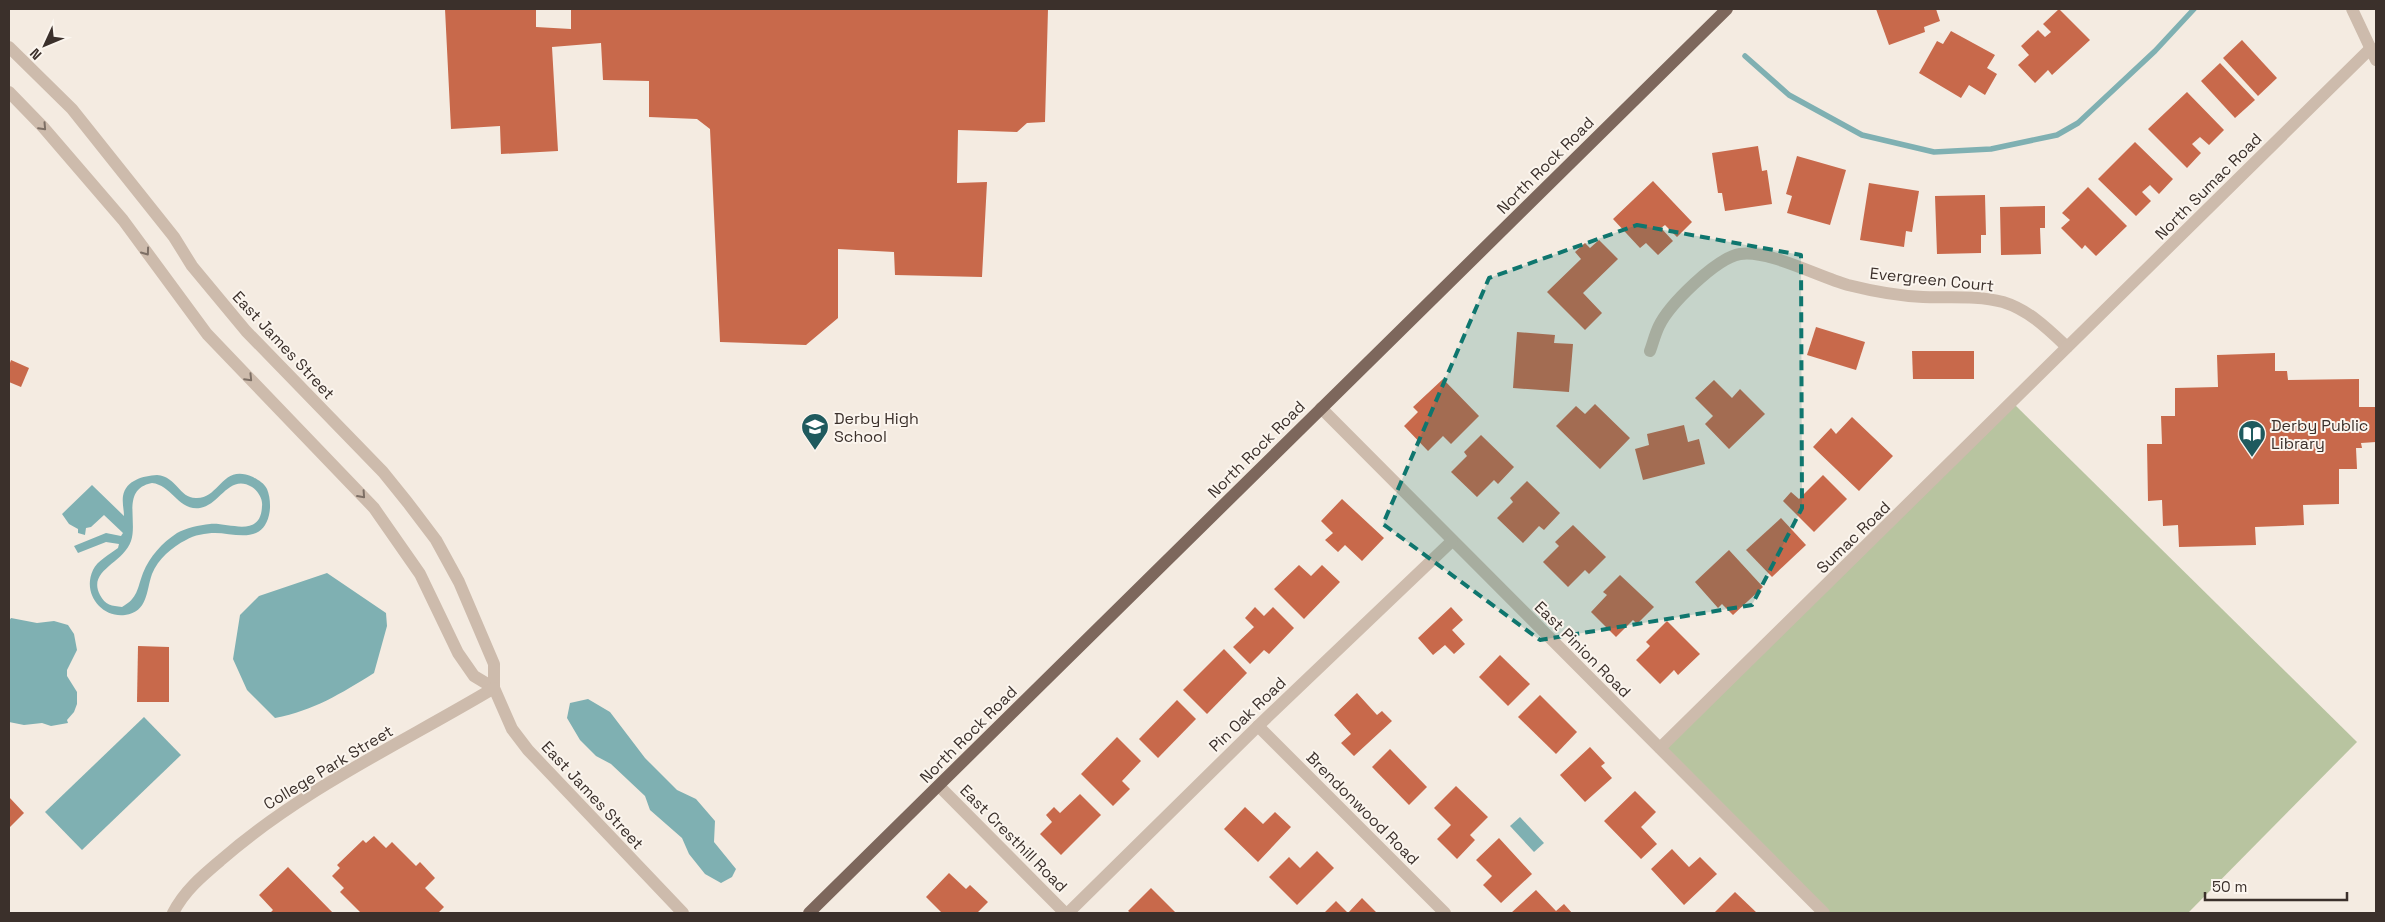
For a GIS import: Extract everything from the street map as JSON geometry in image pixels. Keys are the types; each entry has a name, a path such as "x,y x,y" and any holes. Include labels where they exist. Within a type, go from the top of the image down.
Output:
{"main road":[{"name":"North Rock Road","path":"809,913 1727,9"}],"street":[{"path":"2352,9 2376,60"},
{"name":"East James Street","path":"9,47 72,109 174,237 192,266 246,331 383,472 413,510 436,540 459,582 494,664 494,688 512,729 528,750 684,913"},
{"name":"North Sumac Road","path":"2068,347 2371,48"},
{"path":"9,92 43,127 123,220 207,334 374,508 420,574 458,653 474,676 494,688"},
{"name":"Evergreen Court","path":"1650,351 1659,326 1667,313 1709,270 1722,261 1740,254 1758,254 1847,285 1874,291 1923,297 1981,298 2003,302 2028,313 2068,347"},
{"name":"Sumac Road","path":"1660,748 2068,347"},
{"name":"East Pinion Road","path":"1321,408 1824,913"},
{"name":"Pin Oak Road","path":"1067,913 1258,726 1452,541"},
{"name":"College Park Street","path":"173,913 185,894 199,879 244,839 290,806 494,688"},
{"name":"Brendonwood Road","path":"1258,726 1445,913"},
{"name":"East Cresthill Road","path":"939,786 1067,913"}],"highlighted area":[{"path":"1637,225 1801,255 1802,508 1752,605 1540,640 1383,524 1489,278"}],"green space":[{"path":"2012,402 2357,742 2188,913 1824,913 1660,748"}],"water":[{"path":"234,474 253,477 263,483 267,489 270,502 269,515 265,524 254,534 204,534 189,538 176,546 162,558 152,574 145,600 138,610 125,615 116,615 101,608 96,602 92,595 90,579 97,564 118,548 119,544 106,542 78,553 74,546 106,533 121,536 123,533 104,515 91,527 86,528 85,535 78,533 78,529 69,524 62,514 92,485 124,516 123,496 128,486 136,480 152,476 164,477 186,495 197,498 205,497","holes":["152,483 159,485 186,506 200,508 207,506 231,487 237,484 244,484 252,487 260,495 262,501 260,516 250,526 210,524 193,527 177,533 166,541 153,556 143,573 134,597 122,607 109,604 100,595 97,586 98,579 121,556 131,541 133,533 133,507 137,492 142,486"]},
{"path":"327,573 386,613 387,626 374,673 315,706 275,718 247,690 233,659 240,615 259,596"},
{"path":"11,618 37,623 54,621 68,625 74,634 77,650 67,670 67,676 77,692 77,704 74,712 67,720 68,723 51,726 42,723 24,725 9,722 9,621"},
{"path":"588,699 610,712 645,758 677,790 696,799 715,821 714,842 736,869 732,877 721,883 705,874 689,854 682,838 650,810 645,796 611,764 596,756 580,740 567,718 570,703"},
{"path":"144,717 181,755 82,850 45,812"},
{"path":"1520,817 1544,843 1534,852 1510,826"}],"building":[{"path":"445,9 536,9 536,27 571,29 571,9 1048,9 1045,122 1027,123 1017,132 958,130 957,183 987,182 982,277 895,275 894,252 838,249 838,318 806,345 720,342 710,129 697,119 649,117 649,81 603,80 601,43 552,47 558,151 501,154 500,126 451,129"},
{"path":"1876,9 1936,9 1940,21 1924,27 1925,32 1889,45"},
{"path":"2059,9 2090,40 2052,75 2048,70 2035,83 2018,65 2029,55 2021,46 2038,30 2045,37 2051,32 2043,24"},
{"path":"1951,31 1995,55 1987,68 1997,74 1985,95 1969,85 1961,98 1919,73 1937,41 1943,44"},
{"path":"2242,40 2277,78 2258,96 2223,58"},
{"path":"2220,63 2255,100 2235,118 2201,81"},
{"path":"2187,92 2224,130 2209,145 2200,137 2192,144 2201,153 2187,168 2148,129"},
{"path":"2135,142 2173,179 2159,194 2150,185 2142,192 2151,201 2136,216 2098,179"},
{"path":"1758,146 1762,171 1767,170 1772,204 1725,211 1722,193 1718,193 1712,153"},
{"path":"1797,156 1846,170 1830,225 1787,213 1792,196 1786,194"},
{"path":"1653,181 1692,222 1677,237 1665,225 1661,228 1673,241 1658,255 1646,243 1640,248 1613,219"},
{"path":"1869,183 1919,191 1912,232 1906,231 1904,247 1860,240"},
{"path":"2088,187 2127,226 2096,256 2085,245 2082,249 2061,228 2070,220 2062,213"},
{"path":"1985,195 1986,235 1981,235 1981,253 1937,254 1935,196"},
{"path":"2045,206 2045,228 2040,228 2041,254 2001,255 2000,207"},
{"path":"1599,240 1618,259 1583,293 1602,313 1585,330 1547,292 1581,259 1575,252 1585,243 1590,248"},
{"path":"1816,327 1865,342 1856,370 1807,355"},
{"path":"1517,332 1555,335 1554,343 1573,344 1569,392 1513,388"},
{"path":"1912,351 1974,351 1974,379 1913,379"},
{"name":"Derby Public Library","path":"2275,353 2275,371 2287,371 2288,380 2359,379 2359,407 2376,407 2376,442 2361,443 2362,448 2356,448 2357,469 2339,469 2339,504 2303,505 2304,525 2255,527 2256,545 2179,547 2178,525 2163,526 2162,500 2148,501 2147,444 2162,444 2161,416 2175,416 2175,388 2218,387 2217,355"},
{"path":"11,360 29,368 21,387 9,382"},
{"path":"1443,379 1479,416 1451,444 1443,436 1428,451 1404,426 1418,412 1413,407"},
{"path":"1714,380 1732,398 1740,389 1765,414 1729,449 1705,424 1713,416 1695,398"},
{"path":"1595,404 1630,438 1600,469 1556,426 1576,406 1585,414"},
{"path":"1852,417 1893,456 1859,491 1813,447 1831,428 1836,434"},
{"path":"1684,425 1688,442 1699,439 1705,464 1643,480 1635,449 1649,445 1647,434"},
{"path":"1481,435 1514,467 1498,484 1494,480 1477,497 1451,472 1467,456 1464,452"},
{"path":"1823,475 1847,499 1814,532 1783,501 1791,492 1799,499"},
{"path":"1527,481 1560,513 1544,530 1539,526 1523,543 1497,518 1513,502 1510,498"},
{"path":"1342,499 1384,538 1362,561 1345,545 1338,552 1325,540 1333,533 1321,521"},
{"path":"1781,518 1806,545 1772,577 1746,550"},
{"path":"1573,525 1606,557 1589,574 1585,570 1568,587 1543,562 1559,546 1555,542"},
{"path":"1729,550 1763,587 1733,615 1722,604 1718,608 1695,582"},
{"path":"1299,565 1311,576 1322,565 1340,582 1304,619 1274,589"},
{"path":"1620,575 1654,607 1637,624 1633,620 1616,637 1591,612 1607,595 1603,592"},
{"path":"1255,607 1264,616 1273,607 1294,628 1269,654 1264,650 1250,664 1233,647 1254,627 1245,618"},
{"path":"1451,607 1463,620 1452,630 1465,644 1454,654 1445,645 1433,655 1418,638"},
{"path":"1667,621 1700,654 1678,675 1674,670 1660,684 1636,660 1650,646 1646,642"},
{"path":"138,646 169,647 169,702 137,702"},
{"path":"1224,649 1247,673 1207,714 1183,690"},
{"path":"1500,655 1530,684 1508,706 1479,677"},
{"path":"1357,693 1377,715 1382,711 1392,721 1354,756 1341,743 1351,734 1334,715"},
{"path":"1540,695 1577,732 1556,754 1518,717"},
{"path":"1177,700 1196,719 1158,758 1139,739"},
{"path":"1117,737 1141,761 1122,781 1130,789 1113,806 1081,774"},
{"path":"1590,747 1605,763 1601,766 1612,778 1585,802 1560,775"},
{"path":"1390,749 1427,787 1409,805 1372,767"},
{"path":"1456,786 1488,817 1470,835 1475,840 1457,859 1437,839 1451,825 1434,808"},
{"path":"1635,791 1656,812 1641,827 1657,844 1641,859 1604,821"},
{"path":"1080,794 1101,815 1061,855 1040,834 1052,822 1046,815 1054,807 1060,813"},
{"path":"9,797 24,813 9,828"},
{"path":"1245,807 1263,824 1275,812 1291,827 1258,862 1224,829"},
{"path":"374,836 386,848 392,842 416,866 420,862 435,878 425,888 444,907 438,913 361,913 340,892 344,888 332,876 340,868 337,865 363,840 366,843"},
{"path":"1499,838 1532,874 1501,903 1483,885 1492,876 1476,860"},
{"path":"1672,849 1689,867 1700,857 1717,874 1684,905 1651,869"},
{"path":"1317,851 1334,868 1297,905 1269,877 1289,857 1300,868"},
{"path":"288,867 333,913 270,913 273,910 259,895"},
{"path":"949,873 966,889 970,885 988,902 977,913 942,913 926,897"},
{"path":"1151,888 1176,913 1131,913 1128,911"},
{"path":"1536,890 1556,911 1564,904 1572,913 1511,913"},
{"path":"1735,892 1757,913 1714,913"},
{"path":"1362,898 1377,913 1348,913"},
{"path":"1336,901 1348,913 1324,913"}],"waterway":[{"path":"1745,56 1789,95 1862,135 1934,152 1991,149 2057,135 2078,123 2155,51 2194,9"}],"place":[{"name":"Derby High School","path":"815,451"},
{"name":"Derby Public Library","path":"2252,458"}]}
